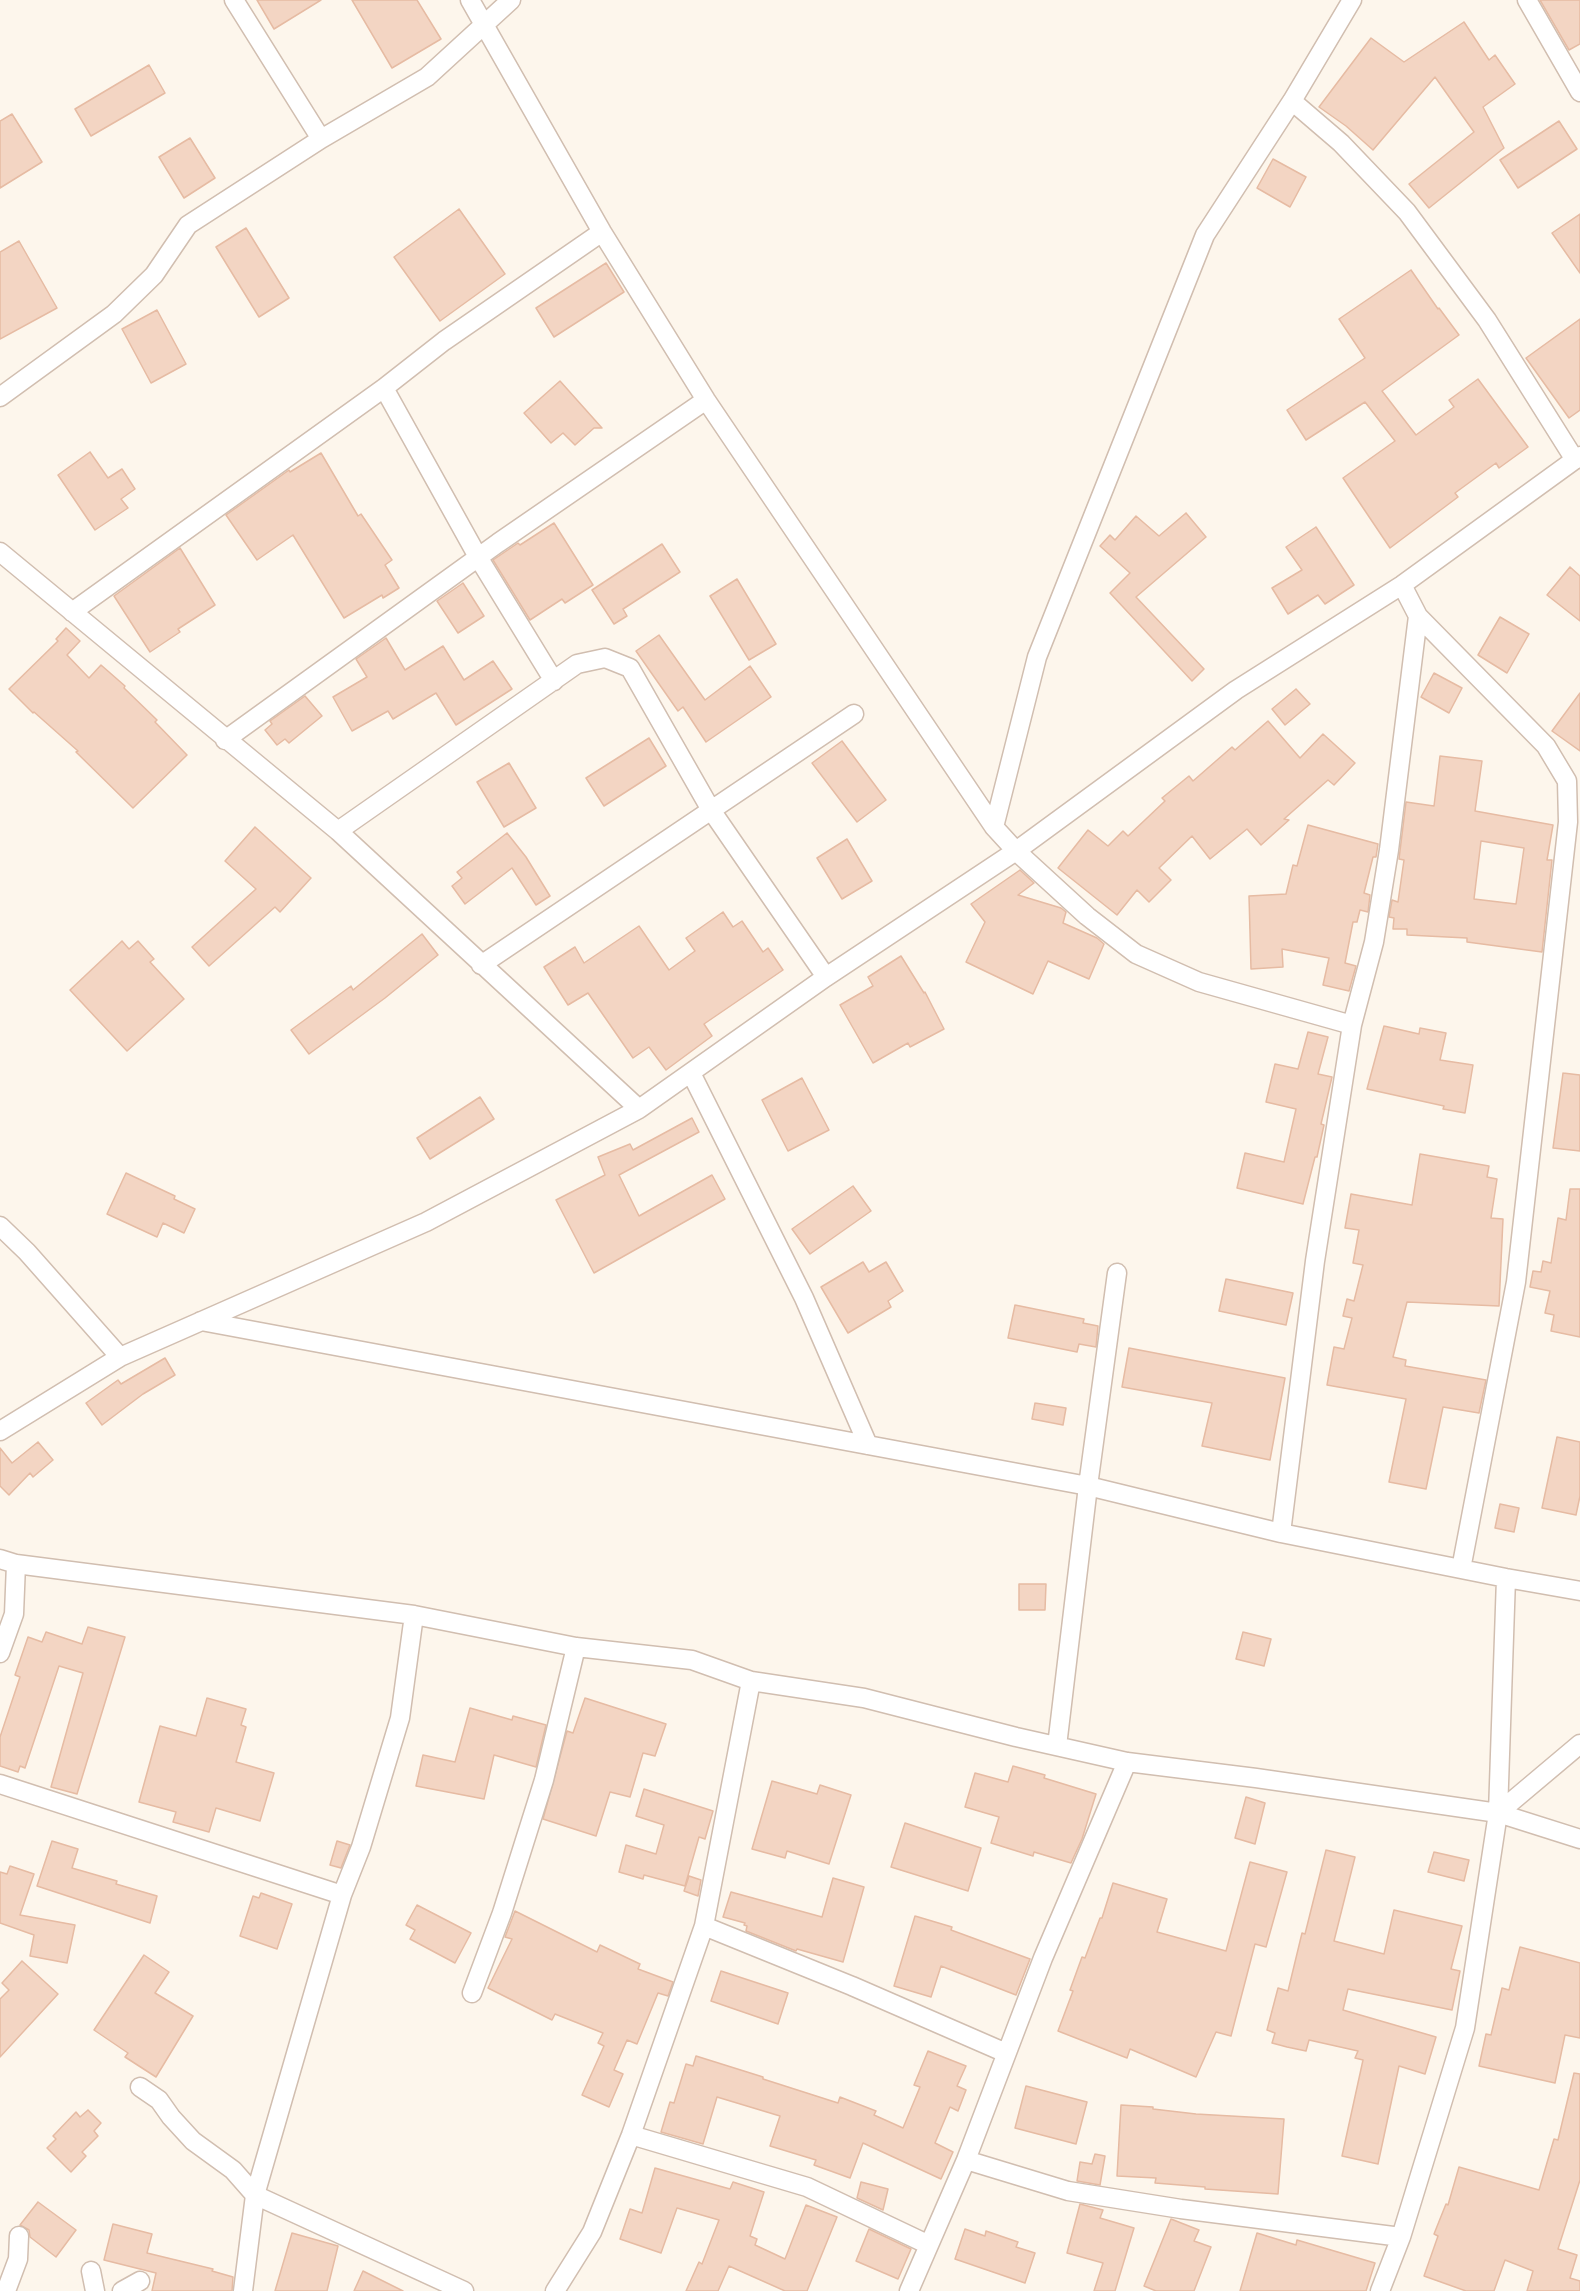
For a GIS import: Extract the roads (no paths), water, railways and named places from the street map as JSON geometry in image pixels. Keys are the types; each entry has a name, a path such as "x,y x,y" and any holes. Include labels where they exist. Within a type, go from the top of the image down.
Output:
{"street":[{"path":"234,0 321,139"},
{"path":"470,0 602,232 706,400 994,827 1016,851 1087,916 1136,954 1199,982 1352,1025"},
{"path":"0,397 114,314 154,275 188,225 321,139 427,77 511,0"},
{"path":"994,827 1037,657 1205,236 1292,101 1352,0"},
{"path":"1527,0 1580,92"},
{"path":"0,1431 120,1357 426,1222 639,1109 826,977 1016,851 1236,690 1402,585 1577,458 1487,320 1407,212 1341,143 1292,101"},
{"path":"72,612 384,388 444,341 602,232"},
{"path":"384,388 478,557 554,681"},
{"path":"225,740 478,557 706,400"},
{"path":"0,552 338,831 639,1109"},
{"path":"1402,585 1418,616 1546,746 1567,781 1568,822 1516,1282 1461,1569"},
{"path":"1281,1533 1315,1261 1352,1025 1374,942 1389,850 1418,616"},
{"path":"338,831 577,664 605,658 630,668 711,810 826,977"},
{"path":"481,965 854,714"},
{"path":"691,1073 804,1298 868,1445"},
{"path":"0,1226 27,1252 120,1357"},
{"path":"1057,1746 1088,1486 1117,1273"},
{"path":"201,1321 1088,1486 1281,1533 1580,1591"},
{"path":"0,1653 14,1614 8,1562 414,1615 576,1647 692,1660 751,1682 864,1698 1127,1762 1498,1813 1580,1839"},
{"path":"1380,2291 1401,2236 1465,2028 1498,1813 1506,1578"},
{"path":"243,2291 255,2195 342,1895 361,1847 399,1718 414,1615"},
{"path":"472,1993 502,1913 544,1780 576,1647"},
{"path":"555,2291 592,2232 631,2135 704,1926 751,1682"},
{"path":"1498,1813 1580,1744"},
{"path":"909,2291 966,2160 1043,1958 1127,1762"},
{"path":"0,1784 342,1895"},
{"path":"704,1926 852,1986 1006,2053"},
{"path":"140,2087 159,2100 193,2141 233,2170 255,2195 464,2291"},
{"path":"631,2135 807,2187 929,2245"},
{"path":"966,2160 1068,2191 1181,2209 1401,2236"},
{"path":"6,2291 18,2259 19,2236"},
{"path":"91,2271 95,2291"},
{"path":"122,2291 140,2281"}]}
